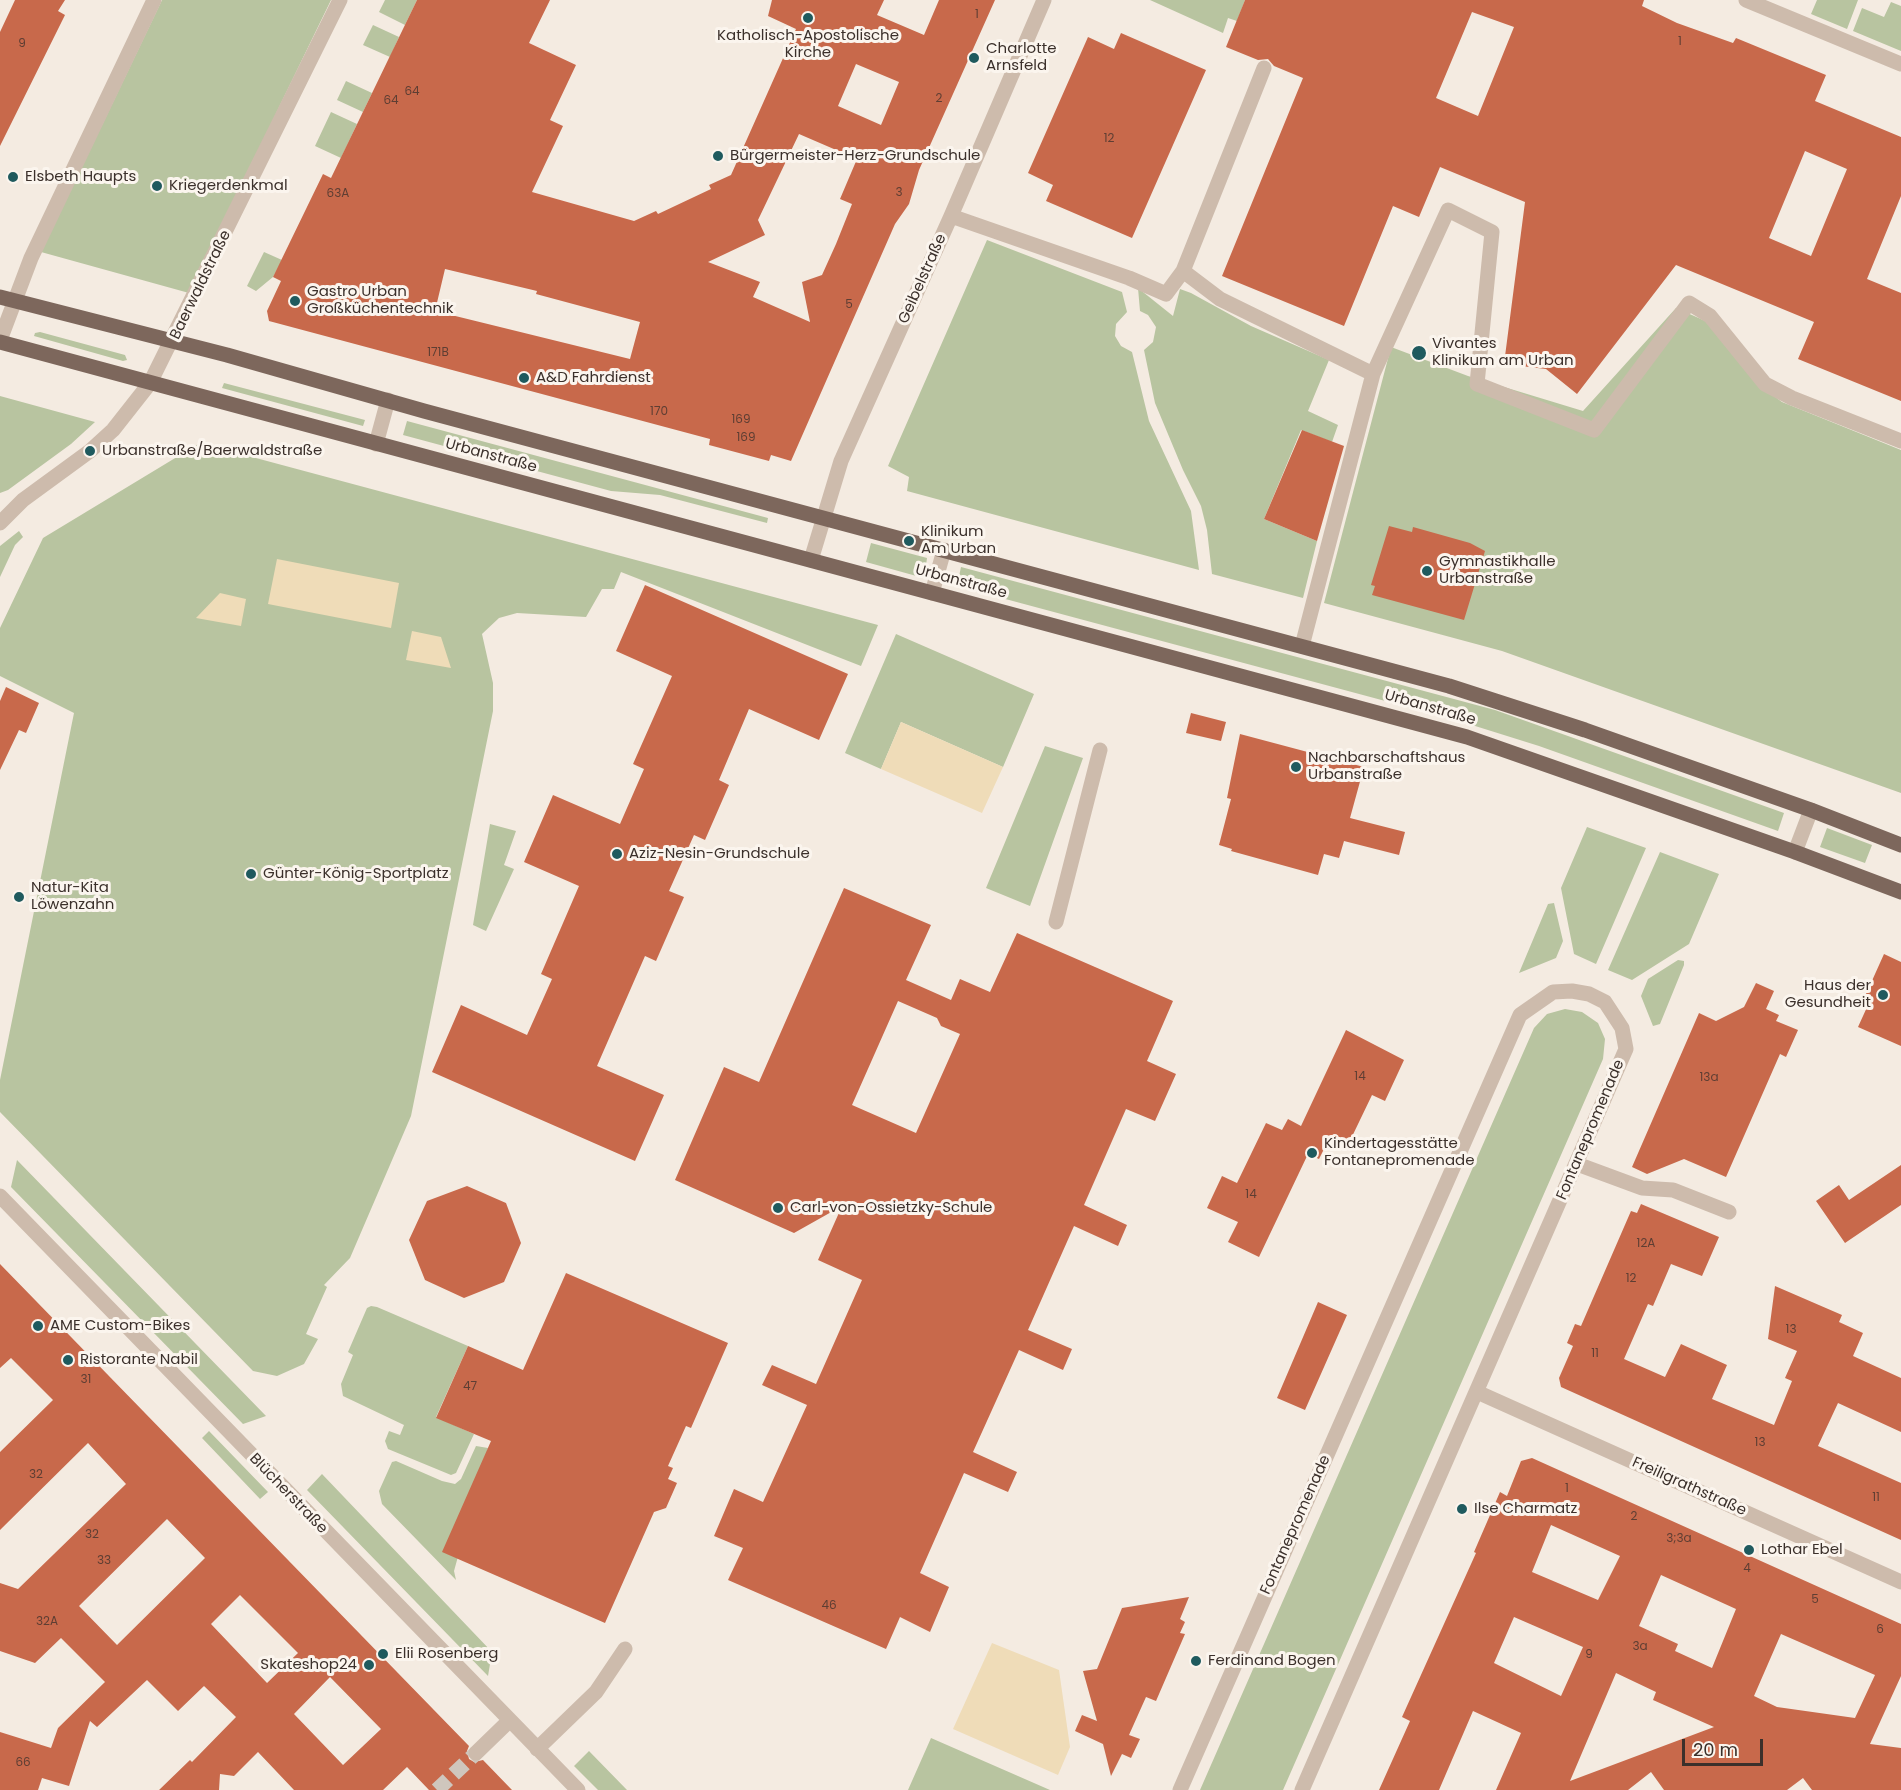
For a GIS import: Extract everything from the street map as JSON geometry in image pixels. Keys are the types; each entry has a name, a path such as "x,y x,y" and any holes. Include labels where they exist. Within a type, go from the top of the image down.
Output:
{"main road":[{"name":"Urbanstraße","path":"7,299 173,341 1504,702 1811,810 1901,845"},
{"name":"Urbanstraße","path":"0,341 1467,737 1796,852 1901,892"}],"street":[{"path":"0,341 7,299 31,258 154,0"},
{"name":"Baerwaldstraße","path":"0,523 23,500 90,451 113,430 150,383 173,341 340,0"},
{"name":"Geibelstraße","path":"811,560 841,461 951,216 1044,0"},
{"path":"1746,0 1901,64"},
{"path":"951,216 1130,278 1166,294 1183,271 1263,68"},
{"path":"1302,646 1373,374 1448,210 1492,232 1477,384 1594,430 1689,303 1710,316 1765,384 1792,398 1901,441"},
{"path":"1183,271 1220,299 1373,374"},
{"path":"376,444 388,400"},
{"path":"932,593 944,550"},
{"path":"1056,922 1100,750"},
{"path":"1796,852 1811,810"},
{"name":"Fontanepromenade","path":"1180,1790 1520,1015 1553,992 1572,991 1589,994 1605,1002 1622,1028 1626,1049 1302,1790"},
{"path":"1577,1164 1642,1188 1673,1190 1729,1212"},
{"name":"Blücherstraße","path":"0,1196 578,1790"},
{"name":"Freiligrathstraße","path":"1477,1392 1901,1582"},
{"path":"537,1749 596,1692 625,1649"},
{"path":"476,1753 509,1720"}],"green space":[{"path":"162,0 331,0 189,293 41,252"},
{"path":"385,0 417,0 405,25 379,12"},
{"path":"1150,0 1245,0 1237,21 1228,18 1223,33"},
{"path":"1817,0 1858,0 1847,29 1811,14"},
{"path":"1891,2 1901,6 1901,51 1853,31 1862,8 1884,17"},
{"path":"373,25 399,37 390,57 363,45"},
{"path":"346,81 372,93 363,112 337,100"},
{"path":"331,112 357,124 341,158 315,146"},
{"path":"987,240 1122,292 1127,312 1116,324 1115,336 1121,346 1132,352 1149,421 1191,511 1199,570 907,491 909,477 888,466"},
{"path":"264,252 282,260 273,277 256,291 247,286"},
{"path":"1138,288 1173,316 1180,289 1191,293 1251,326 1329,360 1308,411 1338,425 1332,442 1301,430 1264,519 1317,541 1303,598 1212,574 1207,530 1201,506 1155,403 1144,350 1153,342 1156,327 1148,315 1140,311"},
{"path":"1676,308 1710,323 1758,384 1782,402 1901,450 1901,793 1502,651 1324,603 1391,347 1468,376 1583,411"},
{"path":"40,332 125,355 127,360 123,361 34,336 35,333"},
{"path":"224,383 365,420 363,426 222,388"},
{"path":"0,396 95,422 71,444 8,490 0,493"},
{"path":"407,421 768,518 767,523 660,495 611,491 403,435"},
{"name":"Günter-König-Sportplatz","path":"200,443 878,625 861,666 621,572 614,589 602,589 586,617 517,613 499,618 482,634 493,683 493,711 411,1116 350,1258 324,1285 327,1287 306,1334 318,1339 304,1364 277,1376 253,1371 0,1112 0,1080 74,713 0,676 0,628 43,538"},
{"path":"19,531 23,537 15,545 0,577 0,546"},
{"path":"871,543 927,558 925,573 920,577 866,562"},
{"path":"961,567 1495,710 1784,813 1778,831 1539,746 1456,720 957,586"},
{"path":"896,634 1034,694 1003,767 901,722 881,769 845,753"},
{"path":"1045,746 1083,758 1030,906 986,888"},
{"path":"490,824 516,831 504,865 514,869 486,931 473,925"},
{"path":"1587,827 1646,848 1596,964 1574,954 1561,888"},
{"path":"1827,828 1872,845 1865,863 1820,847"},
{"path":"1660,852 1719,874 1689,944 1632,980 1608,970"},
{"path":"1554,903 1563,941 1556,958 1519,973 1548,904"},
{"path":"1678,960 1684,961 1684,965 1660,1024 1653,1026 1641,996 1648,979"},
{"path":"1565,1009 1582,1012 1598,1023 1605,1039 1603,1059 1283,1790 1200,1790 1534,1028 1547,1014"},
{"path":"17,1160 266,1416 243,1424 11,1187"},
{"path":"371,1306 468,1346 436,1417 474,1434 456,1473 451,1475 388,1449 385,1441 389,1431 400,1435 404,1425 343,1396 341,1384 353,1355 348,1352 367,1308"},
{"path":"209,1431 268,1492 260,1499 202,1438"},
{"path":"476,1446 488,1448 454,1571 456,1580 382,1504 379,1491 392,1462 396,1461 442,1481 455,1484 461,1479"},
{"path":"322,1474 492,1652 488,1676 307,1490"},
{"path":"931,1738 1050,1790 908,1790"},
{"path":"589,1751 627,1790 598,1790 574,1766"}],"sand":[{"path":"277,559 399,583 391,628 268,604"},
{"path":"220,593 246,599 241,626 196,618"},
{"path":"412,631 441,637 451,668 406,660"},
{"path":"901,722 1003,767 982,813 881,769"},
{"path":"992,1643 1059,1670 1070,1747 1058,1775 953,1729"}],"building":[{"path":"15,0 65,0 58,11 65,15 0,146 0,32"},
{"path":"417,0 550,0 529,43 576,65 550,120 563,126 532,192 634,221 656,211 658,214 711,189 709,185 731,175 796,29 768,16 772,0 884,0 877,15 924,35 939,0 995,0 919,170 909,204 895,224 791,461 771,455 769,461 709,445 710,439 269,321 267,311 281,281 273,277 323,174 331,178","holes":["856,64 899,82 881,125 838,106","799,134 857,159 840,199 852,204 836,244 822,275 802,282 810,322 753,297 760,282 708,262 765,235 758,220","445,269 537,291 536,294 640,322 630,359 435,311"]},
{"path":"1245,0 1644,0 1642,6 1677,23 1733,43 1736,38 1826,75 1815,101 1901,137 1901,196 1867,279 1901,293 1901,401 1798,359 1814,322 1676,265 1577,394 1546,369 1504,364 1525,202 1440,167 1419,217 1393,206 1344,326 1222,276 1303,78 1274,66 1268,59 1258,60 1226,47","holes":["1472,12 1514,27 1478,116 1436,98","1805,151 1847,169 1811,256 1769,238"]},
{"path":"1121,33 1206,70 1132,238 1046,201 1053,185 1028,173 1088,37 1114,49"},
{"path":"1302,430 1344,446 1317,541 1264,519"},
{"name":"Gymnastikhalle Urbanstraße","path":"1389,526 1412,532 1413,527 1470,543 1485,551 1464,620 1372,595 1375,586 1371,585"},
{"path":"645,585 848,674 819,740 749,709 719,780 729,785 705,840 694,835 669,891 684,897 656,961 645,956 597,1066 664,1095 635,1161 432,1072 461,1005 527,1035 552,979 541,974 579,886 524,862 553,795 620,824 644,769 633,764 672,676 616,651"},
{"path":"6,687 39,703 26,733 19,730 0,770 0,701"},
{"path":"1191,713 1226,722 1221,741 1186,733"},
{"path":"1240,734 1364,767 1350,818 1405,832 1399,855 1344,841 1339,858 1324,854 1318,875 1231,851 1232,849 1219,845 1231,799 1227,798"},
{"path":"844,888 931,925 906,980 951,1000 960,979 990,992 1017,933 1173,1001 1147,1061 1176,1074 1155,1121 1126,1109 1084,1205 1127,1225 1118,1246 1074,1226 1028,1330 1072,1349 1063,1370 1019,1350 973,1452 1017,1472 1008,1492 964,1473 920,1573 949,1587 930,1632 900,1617 886,1649 728,1580 743,1548 714,1536 734,1489 763,1502 807,1405 762,1385 772,1365 816,1384 862,1280 818,1260 842,1206 794,1233 675,1180 724,1067 759,1082","holes":["898,1001 937,1018 941,1026 960,1034 916,1133 852,1105"]},
{"name":"Haus der Gesundheit","path":"1884,954 1901,962 1901,1046 1858,1027 1868,1005 1862,1003"},
{"path":"1756,983 1774,991 1766,1009 1779,1015 1776,1021 1798,1030 1786,1057 1780,1054 1726,1177 1684,1159 1647,1174 1632,1167 1699,1013 1716,1021 1744,1007"},
{"path":"1346,1030 1404,1060 1385,1101 1372,1095 1347,1147 1329,1139 1319,1159 1308,1154 1259,1257 1228,1242 1238,1222 1207,1208 1222,1176 1237,1183 1266,1123 1282,1130 1288,1119 1301,1126"},
{"path":"1901,1165 1901,1205 1845,1243 1816,1201 1839,1185 1849,1200"},
{"path":"467,1186 506,1203 521,1243 504,1282 464,1298 425,1280 409,1240 427,1201"},
{"path":"1641,1204 1719,1237 1702,1276 1671,1264 1653,1306 1648,1304 1624,1359 1665,1377 1681,1344 1727,1365 1712,1399 1774,1425 1792,1381 1785,1378 1797,1351 1768,1339 1775,1286 1842,1315 1839,1322 1863,1333 1853,1356 1901,1378 1901,1432 1838,1403 1818,1446 1901,1483 1901,1540 1561,1387 1559,1378 1573,1346 1567,1343 1575,1324 1581,1326 1631,1211 1637,1213"},
{"path":"0,1264 469,1746 467,1751 469,1759 474,1762 483,1760 512,1790 429,1790 407,1767 383,1790 294,1790 258,1752 234,1776 220,1774 219,1790 159,1790 190,1760 192,1762 236,1717 204,1686 178,1711 147,1680 97,1727 90,1721 69,1786 42,1778 38,1790 0,1790 0,1732 51,1748 58,1728 105,1682 61,1638 35,1663 0,1651 0,1583 18,1589 126,1484 88,1443 0,1530 0,1452 53,1400 11,1358 0,1368","holes":["167,1519 205,1558 117,1645 79,1606","240,1595 298,1653 267,1683 211,1624","330,1677 381,1729 343,1765 294,1714"]},
{"path":"566,1273 728,1343 691,1428 686,1426 668,1466 673,1468 668,1479 677,1483 666,1508 654,1512 605,1623 442,1552 491,1441 436,1418 468,1346 523,1370"},
{"path":"1318,1302 1347,1315 1305,1410 1277,1398"},
{"path":"1532,1458 1901,1624 1901,1676 1870,1744 1901,1748 1901,1790 1812,1790 1803,1778 1787,1790 1664,1790 1651,1772 1628,1790 1496,1790 1521,1733 1473,1711 1439,1790 1379,1790 1410,1721 1402,1717 1476,1553 1474,1552 1500,1492 1507,1496 1521,1461","holes":["1551,1525 1620,1556 1598,1600 1532,1572","1661,1575 1736,1609 1712,1668 1675,1651 1678,1644 1639,1626","1514,1617 1583,1647 1561,1696 1494,1663","1781,1634 1875,1675 1855,1718 1777,1707 1754,1696","1616,1673 1656,1692 1653,1700 1714,1727 1570,1781"]},
{"path":"1189,1597 1180,1619 1185,1622 1180,1633 1185,1634 1156,1701 1146,1697 1129,1735 1140,1739 1131,1758 1122,1754 1111,1776 1103,1744 1075,1731 1082,1715 1097,1721 1083,1671 1097,1669 1122,1608"}],"tunnel":[{"path":"437,1790 476,1753"}],"place":[{"name":"Katholisch-Apostolische Kirche","path":"808,18"},
{"name":"Charlotte Arnsfeld","path":"974,58"},
{"name":"Bürgermeister-Herz-Grundschule","path":"718,156"},
{"name":"Elsbeth Haupts","path":"13,177"},
{"name":"Kriegerdenkmal","path":"157,186"},
{"name":"Gastro Urban Großküchentechnik","path":"295,301"},
{"name":"Vivantes Klinikum am Urban","path":"1419,353"},
{"name":"A&D Fahrdienst","path":"524,378"},
{"name":"Urbanstraße/Baerwaldstraße","path":"90,451"},
{"name":"Klinikum Am Urban","path":"909,541"},
{"name":"Gymnastikhalle Urbanstraße","path":"1427,571"},
{"name":"Nachbarschaftshaus Urbanstraße","path":"1296,767"},
{"name":"Aziz-Nesin-Grundschule","path":"617,854"},
{"name":"Günter-König-Sportplatz","path":"251,874"},
{"name":"Natur-Kita Löwenzahn","path":"19,897"},
{"name":"Haus der Gesundheit","path":"1883,995"},
{"name":"Kindertagesstätte Fontanepromenade","path":"1312,1153"},
{"name":"Carl-von-Ossietzky-Schule","path":"778,1208"},
{"name":"AME Custom-Bikes","path":"38,1326"},
{"name":"Ristorante Nabil","path":"68,1360"},
{"name":"Ilse Charmatz","path":"1462,1509"},
{"name":"Lothar Ebel","path":"1749,1550"},
{"name":"Elii Rosenberg","path":"383,1654"},
{"name":"Ferdinand Bogen","path":"1196,1661"},
{"name":"Skateshop24","path":"369,1665"}]}
